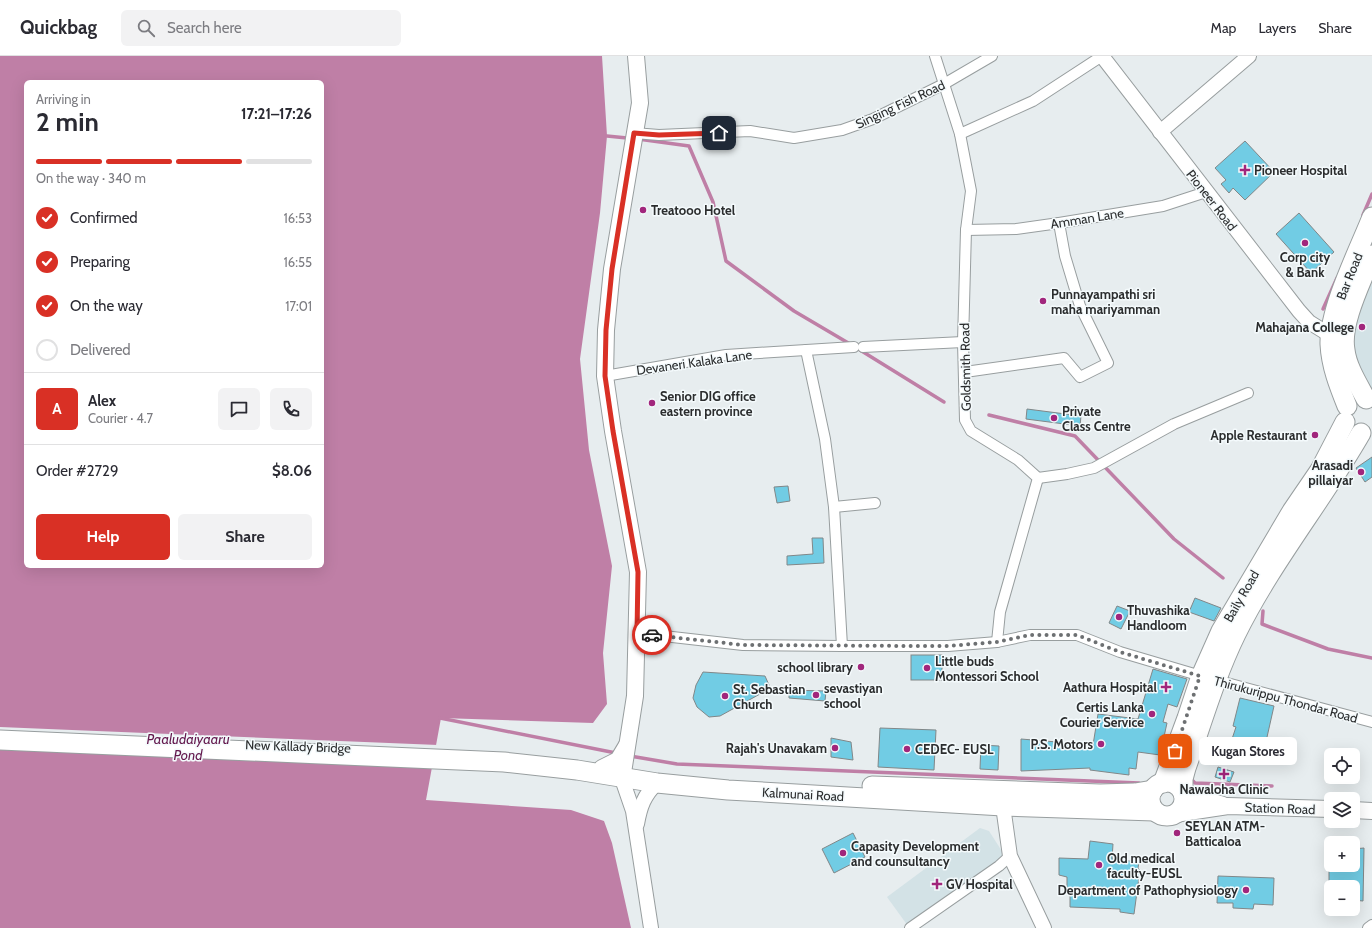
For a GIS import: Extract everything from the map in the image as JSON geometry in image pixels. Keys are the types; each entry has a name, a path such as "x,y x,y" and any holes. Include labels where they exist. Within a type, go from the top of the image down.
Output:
{"highway":[{"name":"Bar Road","path":"1346,414 1335,375 1330,335 1337,306 1372,217"},
{"name":"Bar Road","path":"1369,400 1347,360 1344,340 1351,312 1372,256"},
{"path":"1368,432 1350,429 1346,414 1355,399 1369,400"},
{"name":"Baily Road","path":"1183,793 1183,779 1208,678 1229,616 1292,512 1320,470 1346,414"},
{"name":"Baily Road","path":"1158,786 1185,724 1208,678 1263,586 1368,432"},
{"name":"New Kallady Bridge","path":"0,732 453,756"},
{"name":"New Kallady Bridge","path":"0,740 453,756"},
{"name":"Kalmunai Road","path":"453,756 623,775 722,782 932,787 1094,794 1135,793 1158,786"},
{"name":"Kalmunai Road","path":"453,756 536,759 602,768 623,775 657,783 728,790 1003,806 1154,811"},
{"path":"1175,784 1183,793 1183,805 1175,814 1164,816 1154,811 1150,801 1158,786 1175,784"}],"main road":[{"path":"623,775 635,696 638,572 613,431 605,376 606,330 612,269 640,103 636,56"},
{"path":"602,768 618,760 629,740"},
{"name":"Station Road","path":"1183,793 1228,806"},
{"name":"Station Road","path":"1175,814 1228,806 1324,809"},
{"path":"1360,810 1372,811"}],"street":[{"name":"Goldsmith Road","path":"935,56 960,134 971,191 966,230 963,342 966,420 971,431 1018,460 1038,478"},
{"name":"Singing Fish Road","path":"634,133 659,135 750,131 794,138 842,130 873,119 944,84 992,56"},
{"path":"960,134 1034,101 1102,56"},
{"name":"Pioneer Road","path":"1102,56 1299,311 1309,322 1330,335"},
{"path":"1160,132 1249,56"},
{"name":"Amman Lane","path":"966,230 1016,229 1059,223 1163,206 1206,192"},
{"path":"965,372 1064,358 1080,377 1108,363 1080,306 1065,256 1059,223"},
{"name":"Devaneri Kalaka Lane","path":"605,376 726,355 963,342"},
{"path":"806,350 824,439 834,507 842,646"},
{"path":"997,642 1000,612 1038,478 1094,468 1174,424 1248,393"},
{"path":"834,507 875,503"},
{"name":"Thirukurippu Thondar Road","path":"637,633 743,645 842,646 948,646 997,642 1030,635 1077,635 1120,652 1208,678 1372,722"},
{"path":"623,775 633,811 651,928"},
{"path":"636,830 640,808 644,798 657,783"},
{"path":"1003,806 1010,856 1044,928"},
{"path":"910,928 999,866 1010,856"},
{"path":"1368,928 1372,925"}],"shaded area":[{"name":"Mahajana College","path":"1372,268 1372,389 1361,380 1349,340"},
{"name":"GV Hospital","path":"980,828 989,831 1005,856 908,926 887,897"}],"water":[{"name":"Paaludaiyaaru Pond","path":"0,56 602,56 607,136 600,213 580,359 589,450 612,566 603,653 607,704 593,723 441,718 426,800 571,810 604,821 612,843 631,928 0,928"}],"pier":[{"path":"0,727 438,745 434,767 0,748"}],"building":[{"name":"Pioneer Hospital","path":"1245,141 1274,172 1245,200 1233,188 1229,193 1221,184 1226,180 1215,168"},
{"name":"Corp city & Bank","path":"1299,213 1334,252 1311,273 1276,234"},
{"name":"Private Class Centre","path":"1027,409 1081,416 1080,426 1026,419"},
{"path":"1372,457 1372,477 1365,482 1356,468"},
{"path":"788,486 790,501 777,503 774,487"},
{"path":"812,538 823,538 824,563 787,565 787,556 813,554"},
{"path":"1195,598 1221,608 1214,621 1189,612"},
{"name":"Thuvashika Handloom","path":"1117,606 1130,611 1121,629 1109,623"},
{"name":"Little buds Montessori School","path":"911,655 942,655 942,680 911,680"},
{"path":"1153,669 1187,679 1177,707 1168,704 1163,722 1167,723 1160,755 1138,752 1136,769 1129,768 1129,775 1090,770 1090,768 1021,771 1021,739 1093,745 1098,714 1138,719"},
{"name":"St. Sebastian Church","path":"703,672 765,676 769,685 769,693 760,694 720,716 709,717 697,707 693,698 696,685"},
{"path":"789,690 826,691 825,701 789,698"},
{"path":"1240,698 1274,706 1265,746 1232,739 1236,727 1233,726"},
{"name":"CEDEC- EUSL","path":"880,728 936,730 934,770 878,767"},
{"path":"831,738 851,742 853,760 831,757"},
{"path":"981,745 999,746 998,770 980,769"},
{"name":"Nawaloha Clinic","path":"1218,767 1234,772 1230,782 1215,777"},
{"name":"Capasity Development and counsultancy","path":"853,833 865,857 834,873 822,849"},
{"path":"1090,841 1113,844 1112,859 1139,862 1138,868 1140,870 1134,914 1120,912 1120,909 1070,907 1070,892 1067,890 1067,877 1059,875 1059,858 1088,859"},
{"path":"1360,848 1364,848 1363,901 1360,901 1360,880 1329,880 1329,872 1360,872"},
{"name":"Department of Pathophysiology","path":"1218,876 1274,878 1273,905 1254,904 1253,909 1233,908 1233,903 1217,903"}],"waterway":[{"path":"607,136 627,138"},
{"path":"638,139 689,146 713,202 726,261 794,311 850,344"},
{"path":"1363,215 1372,194"},
{"path":"1323,309 1337,278"},
{"path":"860,350 944,402"},
{"path":"989,415 1075,436 1174,539 1223,578"},
{"path":"1263,611 1262,624 1328,649 1372,658"},
{"path":"440,718 616,753"},
{"path":"630,756 677,764 1139,783"},
{"path":"1189,777 1195,783 1272,786"}],"way so far":[{"path":"652,635 743,645 948,646 997,642 1030,635 1077,635 1120,652 1200,676 1175,751"}],"place":[{"name":"Pioneer Hospital","path":"1245,170"},
{"name":"Treatooo Hotel","path":"643,210"},
{"name":"Corp city & Bank","path":"1305,243"},
{"name":"Punnayampathi sri maha mariyamman","path":"1043,301"},
{"name":"Mahajana College","path":"1362,327"},
{"name":"Senior DIG office eastern province","path":"652,403"},
{"name":"Private Class Centre","path":"1054,418"},
{"name":"Apple Restaurant","path":"1315,435"},
{"name":"Arasadi pillaiyar","path":"1361,472"},
{"name":"Thuvashika Handloom","path":"1119,617"},
{"name":"school library","path":"861,667"},
{"name":"Little buds Montessori School","path":"927,668"},
{"name":"Aathura Hospital","path":"1166,687"},
{"name":"sevastiyan school","path":"816,695"},
{"name":"St. Sebastian Church","path":"725,696"},
{"name":"Certis Lanka Courier Service","path":"1152,714"},
{"name":"P.S. Motors","path":"1101,744"},
{"name":"Rajah's Unavakam","path":"835,748"},
{"name":"CEDEC- EUSL","path":"907,749"},
{"name":"Kugan Stores","path":"1175,751"},
{"name":"Nawaloha Clinic","path":"1224,774"},
{"name":"SEYLAN ATM- Batticaloa","path":"1177,833"},
{"name":"Capasity Development and counsultancy","path":"843,853"},
{"name":"Old medical faculty-EUSL","path":"1099,865"},
{"name":"GV Hospital","path":"937,884"},
{"name":"Department of Pathophysiology","path":"1246,890"}],"route":[{"path":"652,635 637,633 639,606 638,572 613,431 605,376 606,330 612,269 634,133 659,135 719,133"}]}
